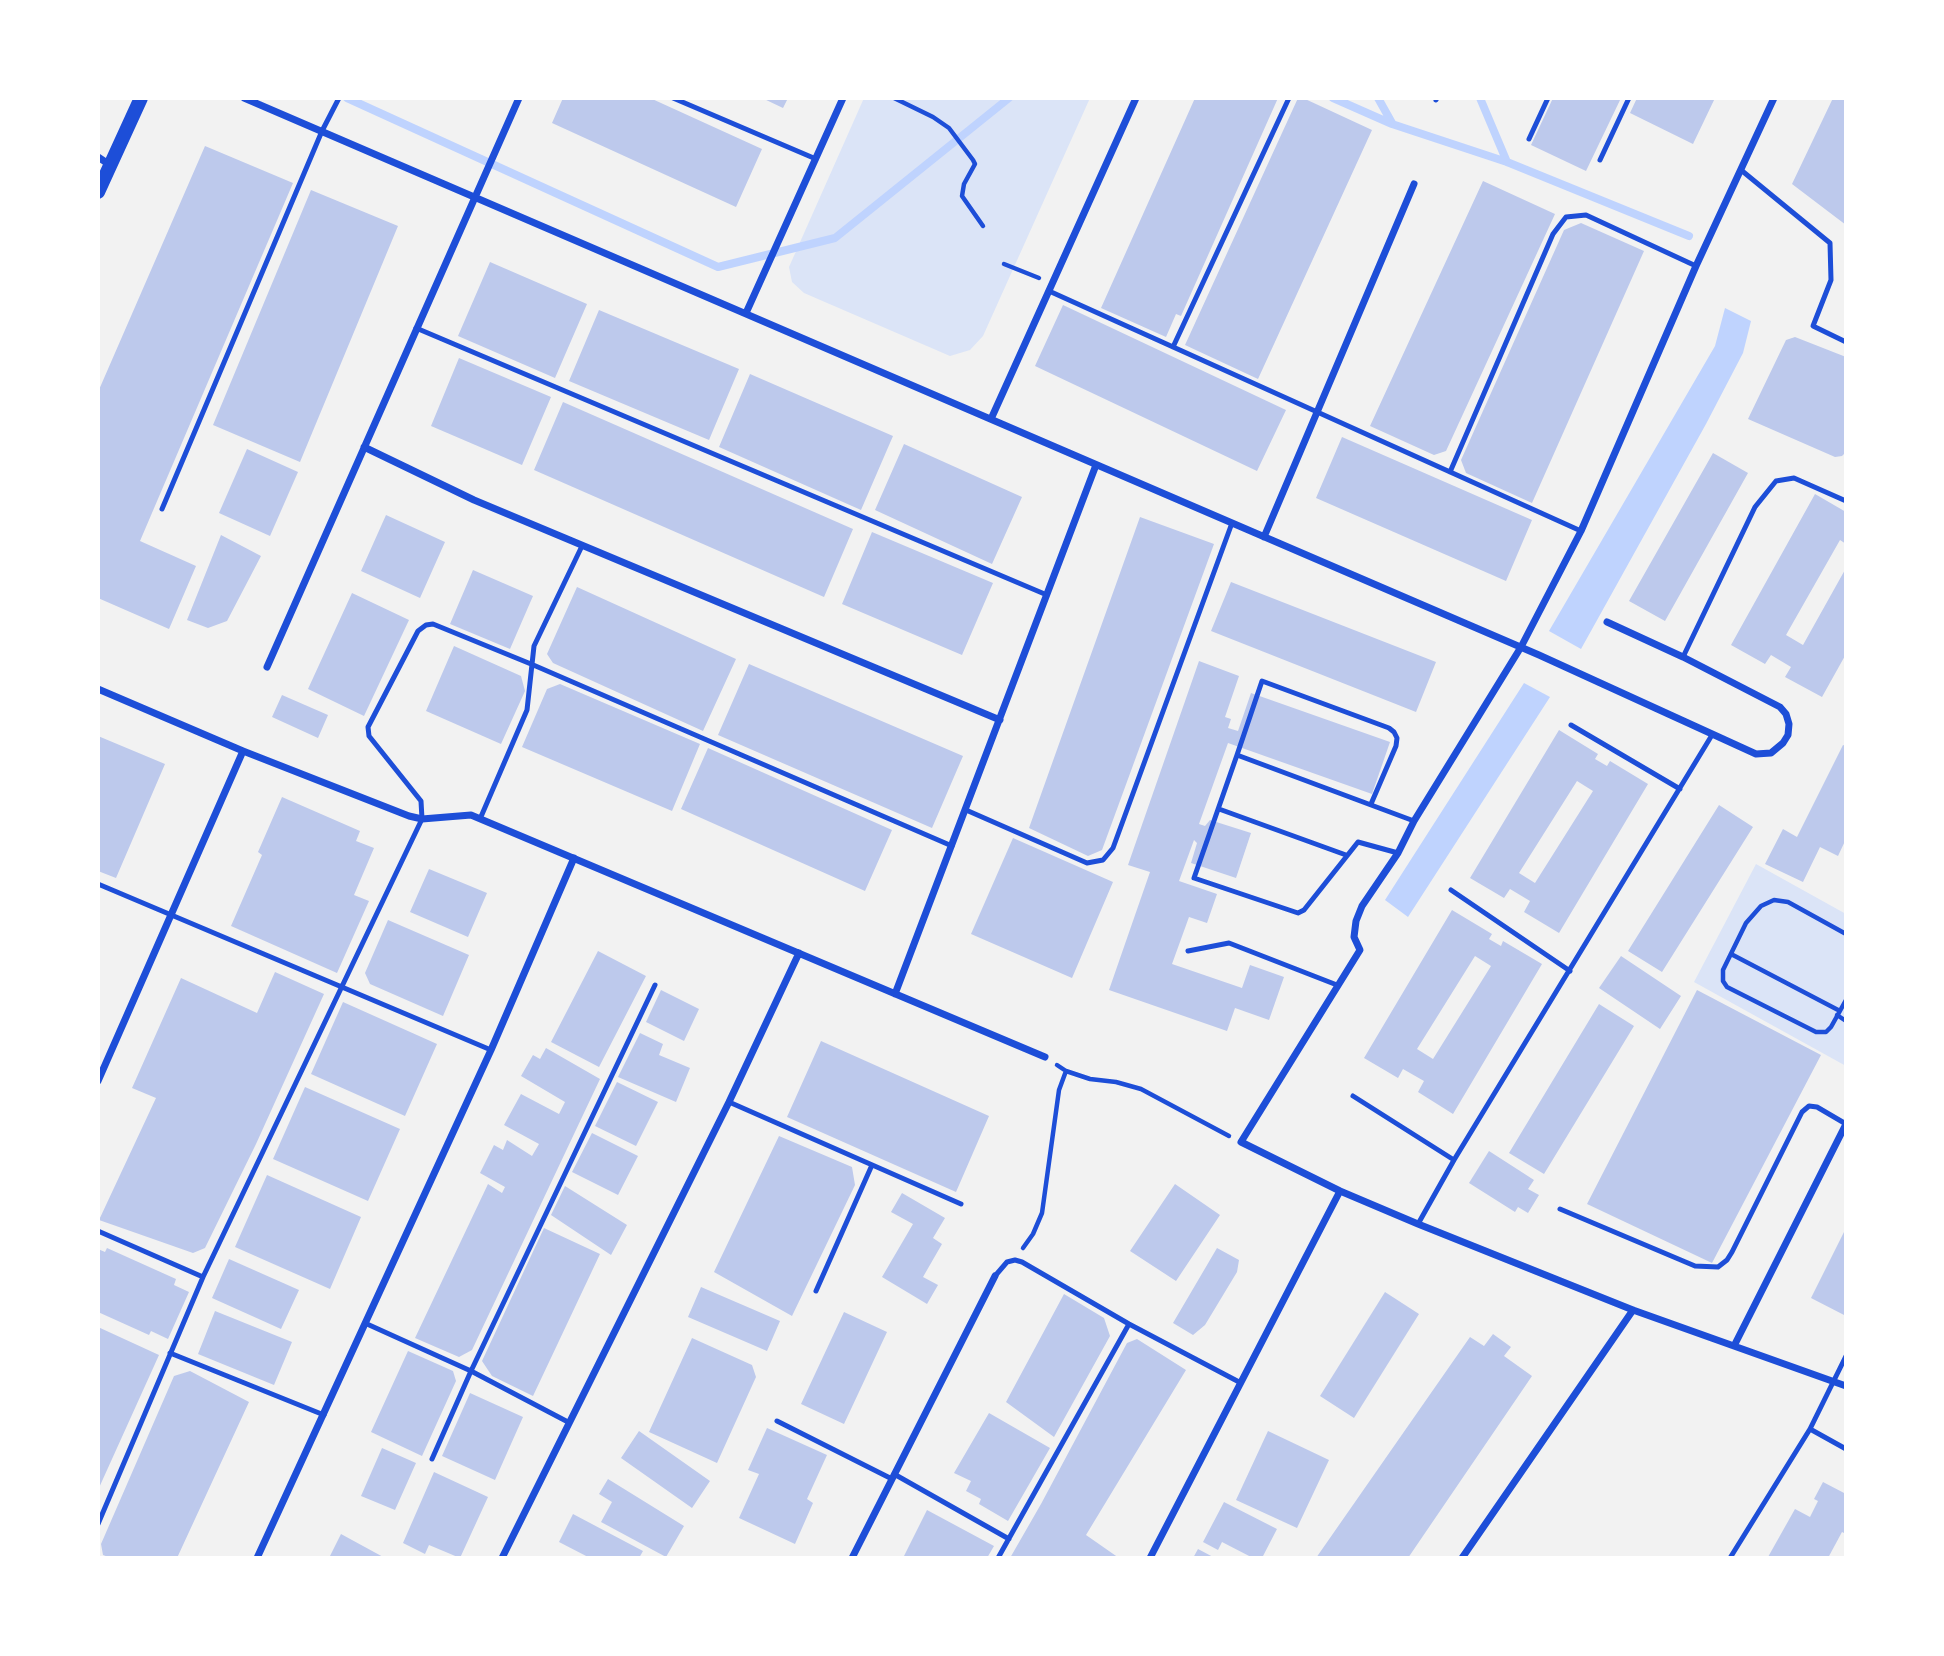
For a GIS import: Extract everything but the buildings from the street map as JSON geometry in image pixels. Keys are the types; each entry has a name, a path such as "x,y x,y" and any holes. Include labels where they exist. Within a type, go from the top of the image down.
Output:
{"main road":[{"path":"98,191 104,161 141,98"}],"street":[{"path":"244,98 1521,647 1756,754 1764,755 1777,750 1783,743 1788,735 1789,724 1780,707 1683,657 1607,622"},
{"path":"267,667 519,98"},
{"path":"746,313 843,98"},
{"path":"992,419 1136,98"},
{"path":"1774,98 1696,267 1581,531 1521,647 1414,821 1398,853 1362,906 1354,937 1360,950 1241,1142 1340,1191 1418,1224 1633,1310 1846,1386"},
{"path":"1264,537 1414,184"},
{"path":"363,447 474,500 1000,720"},
{"path":"895,994 1097,465"},
{"path":"98,689 243,751 409,816 422,819 471,815 1045,1057"},
{"path":"98,1081 243,751"},
{"path":"257,1558 367,1324 574,858"},
{"path":"502,1558 729,1102 799,953"},
{"path":"1734,1346 1846,1124"},
{"path":"1150,1558 1340,1191"},
{"path":"852,1558 995,1276"},
{"path":"1462,1558 1633,1310"}],"lane":[{"path":"162,509 322,131 339,98"},
{"path":"673,98 816,159"},
{"path":"690,106 694,98"},
{"path":"1529,139 1548,98"},
{"path":"1600,160 1629,98"},
{"path":"1173,347 1288,100"},
{"path":"1741,170 1830,243 1831,280 1813,326 1846,342"},
{"path":"1450,472 1553,234 1566,217 1586,215 1696,267"},
{"path":"1051,287 1173,347 1581,531"},
{"path":"416,328 1047,595"},
{"path":"1683,657 1755,508 1776,481 1794,478 1846,501"},
{"path":"966,810 1087,863 1103,860 1113,848 1232,523"},
{"path":"480,819 527,709 534,646 582,546"},
{"path":"98,1524 203,1277 422,819 421,801 369,736 368,727 418,631 433,624 952,846"},
{"path":"1371,804 1396,746 1397,738 1394,732 1262,681 1194,878 1298,913 1304,910 1358,842 1398,853"},
{"path":"1571,725 1680,789"},
{"path":"1418,1224 1454,1160 1712,735"},
{"path":"1237,755 1414,821"},
{"path":"1219,809 1346,855"},
{"path":"98,884 491,1050"},
{"path":"1451,890 1570,971"},
{"path":"1188,951 1229,943 1337,985"},
{"path":"432,1460 471,1371 655,985"},
{"path":"1353,1096 1454,1160"},
{"path":"729,1102 961,1204"},
{"path":"1560,1209 1695,1266 1718,1267 1732,1252 1802,1112 1809,1106 1817,1107 1846,1124"},
{"path":"816,1291 872,1165"},
{"path":"98,1231 203,1277"},
{"path":"995,1276 1007,1262 1022,1262 1129,1324 1241,1383"},
{"path":"367,1324 471,1371 568,1422"},
{"path":"998,1558 1129,1324"},
{"path":"170,1353 324,1415"},
{"path":"1730,1558 1810,1429 1846,1356"},
{"path":"776,1421 893,1476 1009,1539"},
{"path":"1810,1429 1846,1448"}],"path":[{"path":"894,98 933,117 953,133 973,160 975,164 964,184 962,196 983,226"},
{"path":"1004,264 1051,287"},
{"path":"1846,934 1788,902 1774,900 1761,906 1746,923 1723,970 1723,981 1727,987 1816,1032 1826,1032 1846,1000"},
{"path":"1731,954 1839,1013 1846,1021"},
{"path":"1045,1057 1066,1071 1141,1090 1241,1142"},
{"path":"1015,1260 1033,1234 1042,1213 1059,1090 1066,1071"}],"shaded area":[{"path":"864,98 1090,98 983,336 970,350 950,356 804,293 792,282 789,267"},
{"path":"1756,864 1846,914 1846,1066 1694,982"}],"water":[{"path":"1725,308 1751,321 1743,353 1581,649 1549,631 1715,346"},
{"path":"1524,683 1550,697 1408,917 1385,900"}],"waterway":[{"path":"347,98 718,267 835,238 1009,98"},
{"path":"1333,98 1392,124 1507,162 1689,236"},
{"path":"1378,98 1392,123"},
{"path":"1480,98 1507,162"}]}
